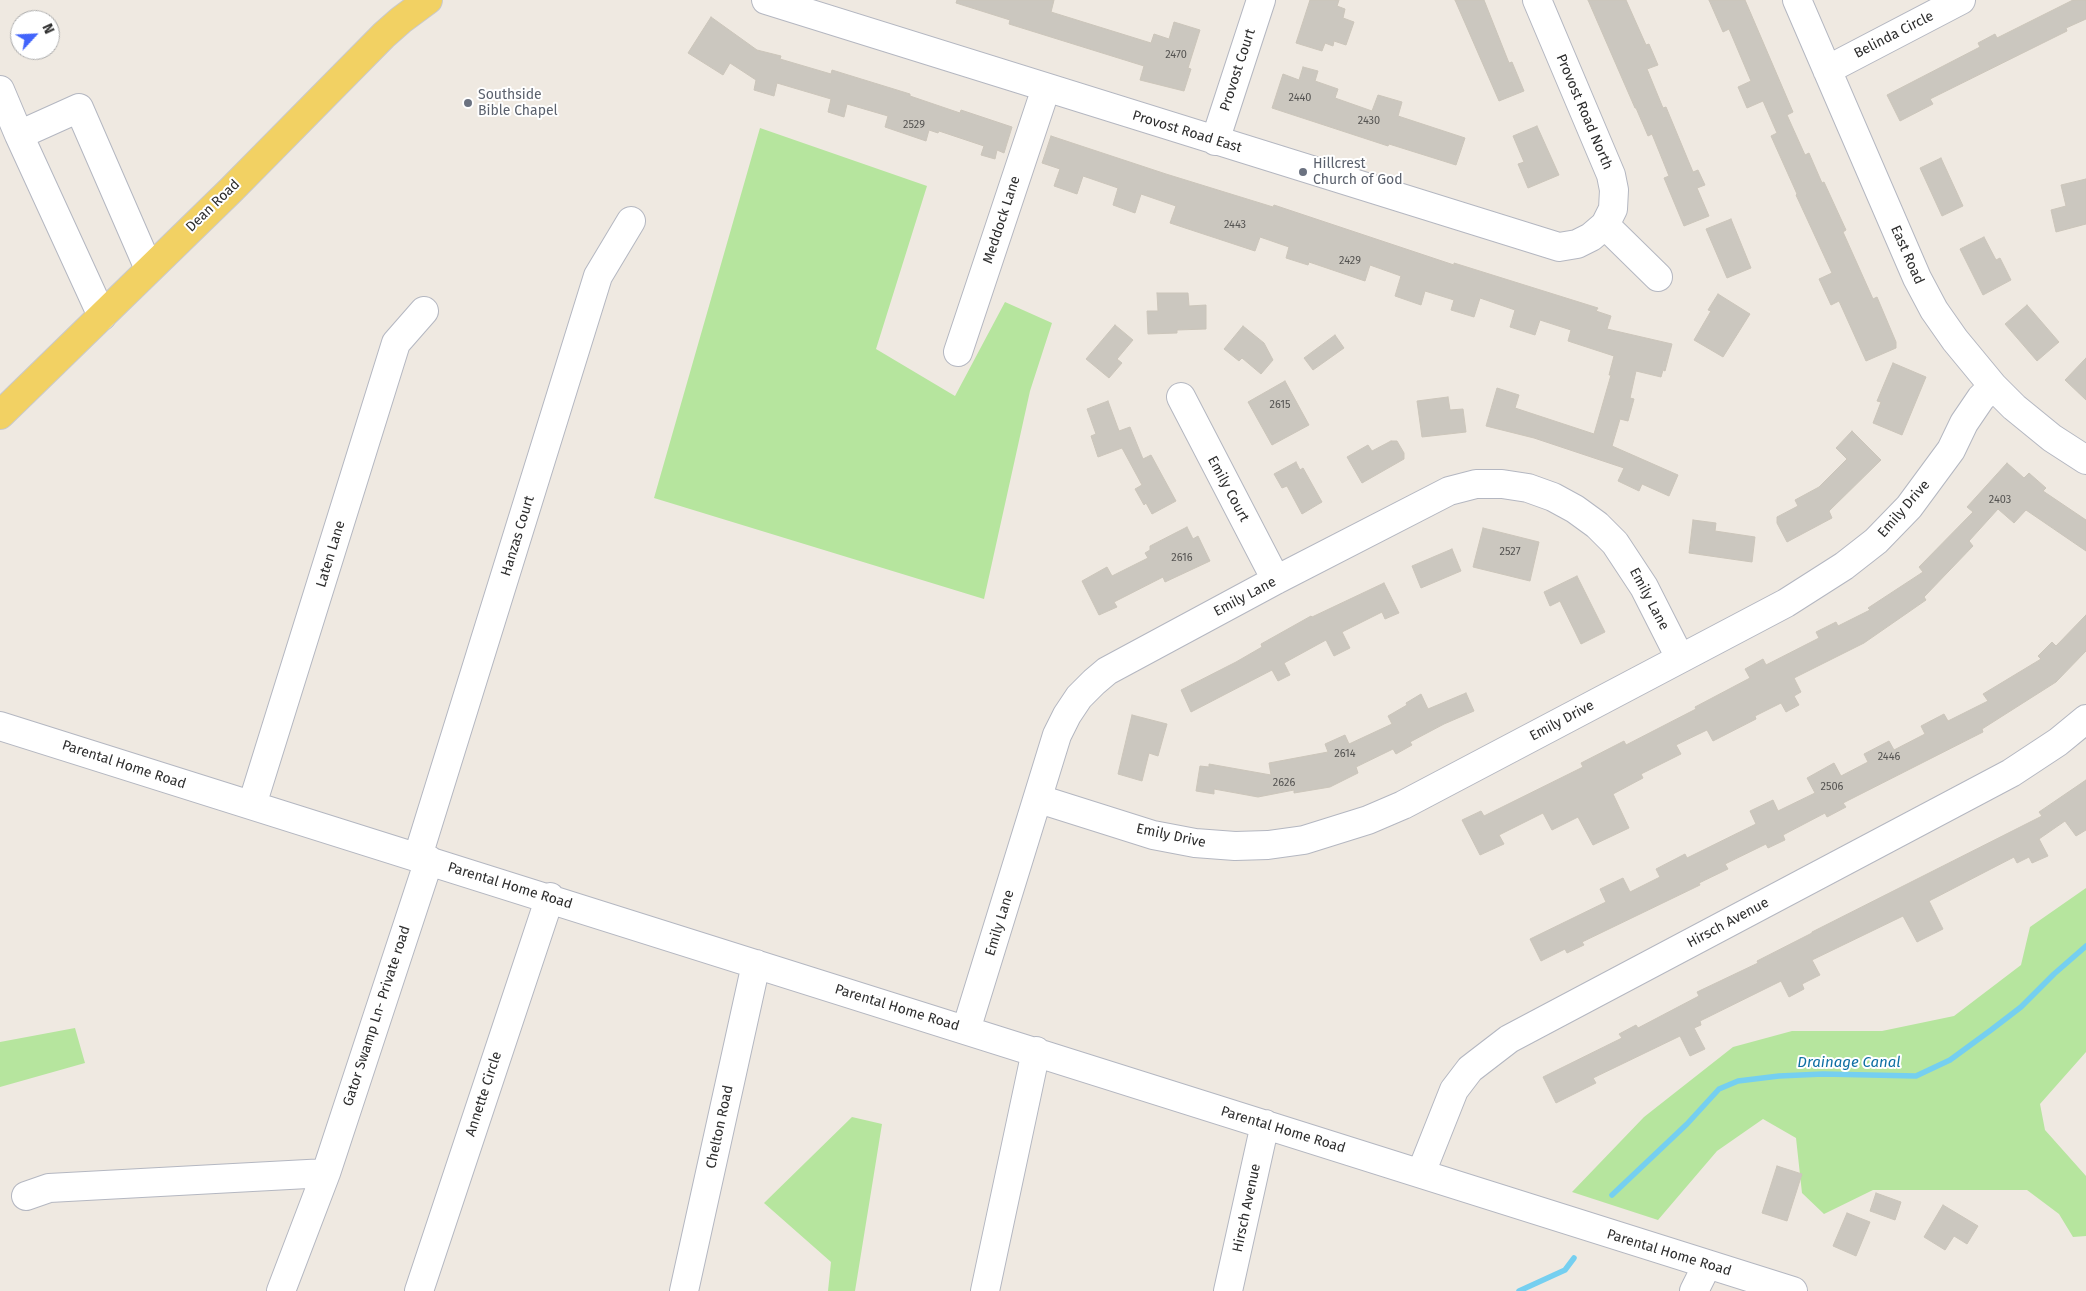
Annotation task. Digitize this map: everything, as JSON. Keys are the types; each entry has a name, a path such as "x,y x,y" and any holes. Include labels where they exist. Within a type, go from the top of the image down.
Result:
{"main road":[{"name":"Dean Road","path":"0,415 231,190 384,35 428,0"}],"street":[{"name":"Provost Road East","path":"766,0 1545,244 1559,247 1577,244 1591,237 1605,225"},
{"name":"Provost Court","path":"1215,141 1261,0"},
{"name":"Provost Road North","path":"1537,0 1611,175 1614,190 1613,209 1605,225"},
{"name":"East Road","path":"1797,0 1917,278 1934,310 1955,340 1993,386 2014,407 2052,438 2086,460"},
{"name":"Belinda Circle","path":"1827,70 1961,0"},
{"name":"Meddock Lane","path":"958,352 1046,88"},
{"path":"0,90 102,316"},
{"path":"19,134 79,108 149,269"},
{"name":"Hanzas Court","path":"424,858 598,276 631,221"},
{"path":"1605,225 1658,277"},
{"name":"Laten Lane","path":"252,805 396,343 424,311"},
{"name":"Emily Drive","path":"1038,798 1152,834 1195,843 1235,846 1268,845 1304,840 1345,828 1403,805 1813,588 1876,541 1909,507 1931,479 1981,398 1993,386"},
{"name":"Emily Court","path":"1181,397 1276,580"},
{"name":"Emily Lane","path":"966,1030 1057,735 1067,715 1094,682 1123,661 1276,580 1449,491 1476,484 1502,484 1528,488 1553,497 1574,509 1597,525 1615,543 1644,587 1680,658"},
{"name":"Hirsch Avenue","path":"1421,1173 1454,1090 1470,1069 1509,1039 2011,773 2058,742 2086,719"},
{"name":"Parental Home Road","path":"0,726 424,858 1793,1291"},
{"name":"Gator Swamp Ln- Private road","path":"281,1291 326,1173 424,858"},
{"name":"Annette Circle","path":"419,1291 550,898"},
{"name":"Chelton Road","path":"684,1291 756,964"},
{"path":"985,1291 1036,1051"},
{"name":"Hirsch Avenue","path":"1228,1291 1265,1124"},
{"path":"26,1196 49,1188 326,1173"},
{"path":"1694,1291 1707,1264"}],"green space":[{"path":"760,128 927,186 876,349 955,396 1005,302 1052,323 1030,391 984,599 654,498"},
{"path":"2086,888 2086,1052 2040,1104 2045,1130 2086,1176 2086,1236 2073,1237 2059,1214 2027,1190 1873,1190 1824,1214 1802,1193 1796,1138 1763,1119 1717,1151 1658,1220 1572,1192 1644,1117 1733,1047 1792,1031 1882,1031 1954,1016 2021,965 2030,927"},
{"path":"75,1028 85,1063 0,1087 0,1042"},
{"path":"852,1117 882,1124 855,1291 828,1291 831,1262 764,1203"}],"building":[{"path":"957,0 1054,0 1051,12 1151,43 1154,34 1169,39 1174,22 1200,30 1188,68 1191,69 1184,91 1140,80 1144,66 1009,24 1010,20 956,3"},
{"path":"1310,0 1339,0 1337,6 1345,9 1343,18 1354,22 1346,45 1334,41 1333,46 1325,43 1322,51 1296,43"},
{"path":"1455,0 1484,0 1509,63 1512,62 1524,91 1499,101"},
{"path":"1588,0 1626,0 1646,45 1649,44 1658,65 1647,69 1663,108 1666,107 1693,172 1698,170 1705,185 1697,188 1709,216 1684,226 1664,178 1669,176 1652,134 1648,136"},
{"path":"1709,0 1745,0 1793,112 1787,115 1805,155 1809,153 1822,183 1824,182 1846,230 1843,232 1873,299 1877,297 1896,342 1896,348 1866,361 1839,301 1831,305 1819,279 1832,273 1771,136 1777,133 1763,101 1747,108 1738,87 1751,81 1729,29 1723,32"},
{"path":"2073,0 2086,0 2086,19 2066,28 2067,31 1930,99 1933,104 1900,121 1887,95 1980,47 1978,43 1995,34 1997,38"},
{"path":"711,17 757,50 781,56 780,59 831,74 832,70 910,94 910,96 960,113 961,110 1012,127 1004,153 997,150 995,159 981,155 984,146 939,131 938,133 929,130 926,141 885,127 888,116 847,104 844,117 828,112 831,99 777,83 774,96 754,90 756,80 730,63 723,75 688,53"},
{"path":"1303,67 1318,71 1315,81 1338,89 1335,98 1372,111 1378,95 1402,102 1398,116 1465,138 1456,165 1389,144 1388,146 1272,108 1283,74 1299,80"},
{"path":"1537,126 1559,175 1528,188 1518,164 1524,162 1513,136"},
{"path":"1051,136 1166,174 1273,207 1274,205 1454,265 1454,263 1598,308 1596,311 1611,316 1607,329 1672,344 1665,371 1663,370 1661,377 1636,371 1630,398 1634,399 1628,421 1620,419 1612,446 1678,475 1669,496 1642,484 1639,491 1618,481 1624,468 1534,438 1486,426 1497,388 1519,395 1515,408 1594,434 1611,375 1609,375 1614,356 1568,341 1571,330 1540,320 1535,335 1510,327 1515,310 1480,298 1474,317 1451,310 1454,300 1425,291 1421,305 1395,296 1401,276 1370,265 1365,281 1309,262 1308,265 1286,258 1289,247 1260,237 1255,251 1170,223 1176,206 1141,194 1135,213 1113,205 1118,188 1083,176 1077,194 1054,186 1060,169 1042,163"},
{"path":"1941,158 1963,206 1942,216 1920,168"},
{"path":"2086,179 2086,224 2056,232 2051,210 2066,206 2061,185"},
{"path":"1731,219 1751,268 1727,278 1706,229"},
{"path":"1984,237 1996,260 2000,258 2011,280 1983,295 1960,249"},
{"path":"1157,293 1188,293 1189,306 1206,305 1206,329 1148,334 1147,311 1158,311"},
{"path":"1718,294 1750,314 1723,357 1694,340 1711,311 1708,310"},
{"path":"2027,305 2059,342 2037,361 2005,324"},
{"path":"1115,325 1133,340 1117,359 1122,363 1109,378 1086,359"},
{"path":"1243,326 1264,343 1273,360 1261,374 1242,358 1239,361 1224,349"},
{"path":"1335,335 1344,348 1313,370 1304,358"},
{"path":"2086,358 2086,400 2065,380"},
{"path":"1893,363 1926,377 1902,435 1873,423 1881,402 1877,401"},
{"path":"1285,381 1309,425 1272,445 1248,402"},
{"path":"1448,397 1450,410 1463,409 1466,432 1422,437 1417,401"},
{"path":"1108,401 1119,431 1130,427 1143,459 1151,455 1176,501 1152,514 1146,503 1144,505 1135,489 1142,485 1122,448 1098,457 1091,436 1096,434 1087,409"},
{"path":"1852,431 1881,460 1829,511 1832,518 1787,542 1777,523 1777,517 1798,506 1795,500 1819,487 1847,459 1836,448"},
{"path":"1391,441 1397,441 1404,453 1404,459 1362,483 1347,457 1368,445 1372,451"},
{"path":"1296,462 1300,470 1303,468 1322,502 1302,514 1287,486 1282,488 1274,474"},
{"path":"2007,463 2024,478 2029,473 2046,488 2043,491 2086,520 2086,551 2026,510 2014,523 1998,509 1969,541 1973,546 1924,597 1926,600 1864,643 1794,678 1801,692 1794,696 1799,705 1786,712 1781,703 1755,716 1756,719 1713,741 1707,730 1676,745 1681,754 1641,774 1643,778 1613,794 1629,828 1593,845 1578,817 1552,830 1543,813 1499,835 1504,844 1480,855 1462,820 1481,811 1484,816 1583,767 1581,763 1624,741 1626,745 1696,709 1695,707 1750,678 1745,669 1763,659 1766,665 1819,638 1816,632 1836,622 1838,626 1870,610 1868,608 1923,572 1919,567 1973,512 1967,507"},
{"path":"1693,520 1716,523 1715,531 1755,537 1752,562 1689,553"},
{"path":"1187,527 1193,539 1198,536 1210,561 1165,582 1163,577 1114,602 1117,607 1099,615 1082,581 1107,567 1112,576 1148,558 1145,553 1150,550 1150,546"},
{"path":"1483,528 1539,542 1530,581 1473,567"},
{"path":"1452,549 1461,571 1421,588 1412,566"},
{"path":"1577,576 1605,632 1581,644 1560,601 1550,606 1544,592"},
{"path":"1384,583 1399,613 1385,619 1382,612 1342,632 1350,648 1334,656 1326,640 1284,663 1290,675 1278,681 1272,670 1191,712 1181,690 1236,662 1262,647 1261,644 1311,616"},
{"path":"2086,615 2086,651 2056,682 1982,729 1983,732 1843,803 1846,807 1827,817 1825,813 1783,835 1785,840 1768,848 1766,844 1725,864 1728,869 1699,883 1700,885 1582,942 1584,945 1567,953 1565,949 1541,961 1530,939 1606,902 1600,889 1623,878 1630,892 1660,877 1656,869 1685,854 1687,858 1756,824 1750,811 1773,800 1778,811 1815,793 1807,778 1834,763 1841,776 1868,762 1864,754 1889,741 1894,750 1925,734 1921,726 1944,714 1948,721 1988,701 1983,694 2041,659 2038,656 2052,642 2056,646"},
{"path":"1466,693 1474,711 1410,742 1412,745 1396,754 1393,749 1356,767 1358,773 1330,787 1294,793 1294,790 1258,797 1214,789 1214,794 1196,791 1200,766 1209,767 1209,764 1271,775 1269,763 1328,752 1325,744 1345,735 1349,744 1392,724 1388,716 1421,694 1428,709"},
{"path":"1132,715 1167,724 1158,756 1149,753 1142,781 1118,774"},
{"path":"2086,780 2086,830 2076,836 2065,821 2039,839 2048,856 2032,863 2029,857 2017,863 2014,857 1929,901 1943,929 1917,942 1903,916 1812,960 1820,975 1802,984 1804,989 1789,997 1781,981 1700,1021 1701,1025 1694,1028 1705,1049 1690,1056 1680,1036 1593,1078 1596,1083 1556,1103 1543,1077 1622,1038 1619,1034 1636,1025 1638,1028 1699,996 1697,992 1758,963 1757,961 1812,932 2042,816 2039,812"},
{"path":"1777,1166 1802,1174 1787,1221 1762,1213"},
{"path":"1876,1193 1901,1202 1895,1220 1870,1211"},
{"path":"1943,1205 1978,1226 1967,1244 1954,1236 1945,1250 1924,1237"},
{"path":"1847,1213 1870,1222 1856,1256 1833,1246"}],"waterway":[{"name":"Drainage Canal","path":"1612,1195 1687,1124 1719,1089 1738,1081 1779,1076 1823,1074 1916,1076 1950,1060 1991,1030 2021,1007 2086,946"},
{"name":"Drainage Canal","path":"1519,1291 1565,1270 1574,1258"}],"place":[{"name":"Southside Bible Chapel","path":"468,103"},
{"name":"Hillcrest Church of God","path":"1303,172"}]}
